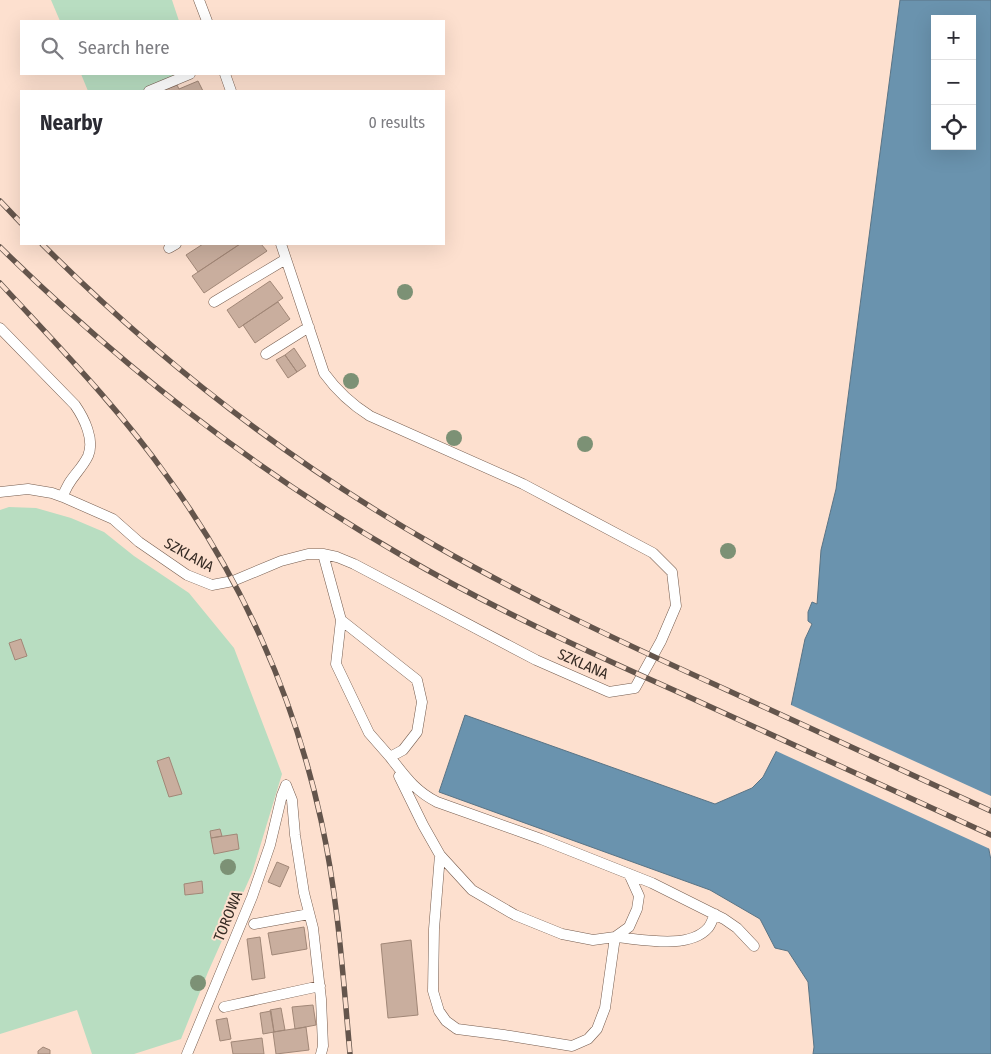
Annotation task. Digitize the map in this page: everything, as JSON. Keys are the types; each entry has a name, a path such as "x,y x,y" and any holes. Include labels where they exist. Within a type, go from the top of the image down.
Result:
{"lane":[{"path":"199,0 207,20"},
{"path":"151,90 188,75"},
{"path":"225,75 230,90"},
{"name":"SZKLANA","path":"0,492 28,489 52,492 113,519 138,542 188,575 212,585 233,581 281,561 308,554 323,554 337,557 354,564 536,660 609,692 635,688 661,641 676,606 672,572 653,553 523,484 370,416 353,405 337,391 324,372 281,245"},
{"path":"214,302 286,259"},
{"path":"266,354 309,327"},
{"path":"0,328 74,404 85,418 90,442 88,456 65,487 63,497"},
{"path":"323,554 341,620 336,664 369,734 412,785 424,795 438,802 542,839 652,883 715,914 737,928 754,946"},
{"path":"341,620 417,680 422,702 417,732 403,750 390,757"},
{"path":"390,757 423,825 440,855 472,890 514,915 562,934 593,940 616,937 668,942 693,938 708,928 715,914"},
{"name":"TOROWA","path":"187,1054 252,897 270,845 286,785 292,800 295,835 309,914"},
{"path":"440,855 434,929 433,991 439,1011 446,1022 457,1029 572,1046 588,1039 596,1029 606,1008 616,937 629,927 637,909 639,896 629,874"},
{"path":"254,924 309,914 313,928 320,986 323,1046 321,1054"},
{"path":"224,1007 320,986"}],"green space":[{"path":"51,0 172,0 179,20 60,20"},
{"path":"81,75 175,75 151,90 88,90"},
{"path":"9,507 36,508 71,518 104,532 134,556 189,593 234,648 282,774 252,873 208,972 181,1039 134,1054 92,1054 77,1010 0,1034 0,510"}],"water":[{"path":"900,0 991,0 991,793 988,845 991,860 991,1054 813,1054 808,982 788,951 775,948 760,919 710,890 439,792 465,715 715,804 752,788 763,777 779,746 790,711 805,639 812,624 808,621 808,612 812,602 817,604 821,550 836,489"}],"pier":[{"path":"789,704 991,796 990,849 774,750"}],"building":[{"path":"198,81 202,90 164,90 177,85 179,89"},
{"path":"201,245 238,245 198,272 186,255"},
{"path":"238,245 262,245 267,251 204,293 192,276"},
{"path":"270,281 283,298 239,328 227,310"},
{"path":"278,302 290,319 255,343 243,325"},
{"path":"294,348 306,366 297,372 285,355"},
{"path":"285,355 297,372 288,378 276,360"},
{"path":"21,639 27,656 15,660 9,643"},
{"path":"169,757 182,794 169,797 157,761"},
{"path":"220,829 222,836 211,838 210,831"},
{"path":"237,834 239,849 214,854 211,838"},
{"path":"277,862 289,867 280,887 268,882"},
{"path":"202,881 203,893 185,895 184,884"},
{"path":"304,927 307,949 272,955 268,933"},
{"path":"260,937 265,978 252,980 247,939"},
{"path":"411,940 418,1015 388,1018 381,944"},
{"path":"313,1005 316,1025 295,1029 292,1007"},
{"path":"281,1008 285,1030 274,1032 270,1010"},
{"path":"271,1011 274,1032 263,1034 260,1013"},
{"path":"227,1018 231,1039 220,1041 216,1020"},
{"path":"306,1027 309,1050 276,1054 273,1032"},
{"path":"262,1038 264,1054 233,1054 231,1042"},
{"path":"43,1047 50,1050 50,1054 38,1054 38,1051"}],"railway":[{"path":"0,201 20,222"},
{"path":"43,245 133,329 229,408 330,481 436,546 574,619 991,811"},
{"path":"0,247 93,333 191,414 293,488 401,555 503,610 573,644 991,835"},
{"path":"0,283 107,400 147,449 193,514 218,554 262,639 296,728 321,820 336,907 350,1054"}]}
